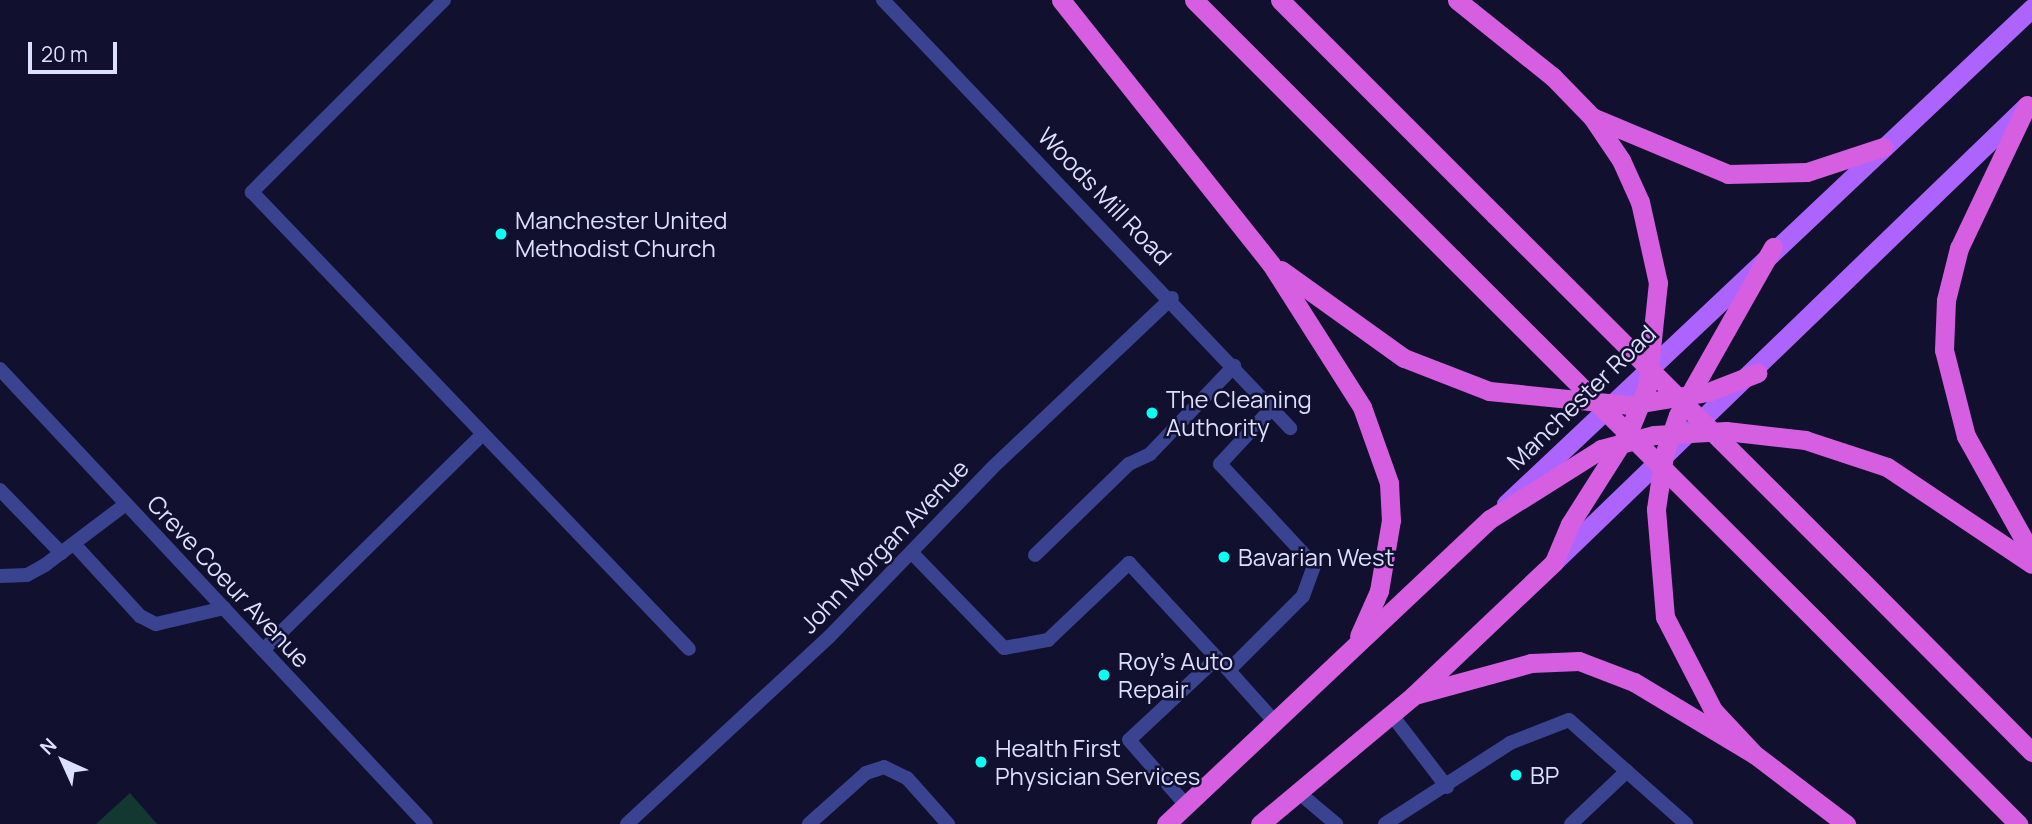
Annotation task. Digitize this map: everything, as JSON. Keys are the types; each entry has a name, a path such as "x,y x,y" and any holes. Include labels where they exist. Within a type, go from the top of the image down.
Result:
{"highway":[{"path":"1060,0 1271,264 1362,407 1389,483 1387,555 1356,643"},
{"path":"1194,0 2018,824"},
{"path":"1280,0 2032,752"},
{"path":"1260,824 1391,715 1554,562 1570,524 1621,443 1640,403 1650,365 1658,284 1651,245 1621,160 1592,117 1457,0"},
{"path":"2030,105 1959,248 1946,300 1944,351 1966,436 2032,554"},
{"path":"1592,117 1728,174 1807,172 1883,146"},
{"path":"1754,754 1713,710 1665,617 1657,559 1663,463 1671,434 1773,247"},
{"path":"1271,264 1437,375 1544,401 1640,403 1690,395 1757,373"},
{"path":"1490,519 1550,477 1621,443 1671,434 1773,434 1887,467 2032,564"},
{"name":"Manchester Road","path":"1166,824 1490,519"},
{"path":"1413,695 1531,663 1579,661 1634,682 1754,754 1846,824"}],"main road":[{"name":"Manchester Road","path":"1490,519 1773,247 2032,8"},
{"path":"1554,562 1695,433 2030,105"}],"street":[{"path":"443,0 252,192 689,649"},
{"name":"Woods Mill Road","path":"883,0 1172,298 1290,428"},
{"name":"John Morgan Avenue","path":"627,824 912,553 1172,298"},
{"path":"1035,555 1129,464 1150,454 1234,366"},
{"name":"Creve Coeur Avenue","path":"0,369 426,824"},
{"path":"1229,670 1303,596 1314,565 1220,464 1272,408"},
{"path":"263,650 483,434"},
{"path":"0,490 61,553"},
{"path":"0,576 27,575 74,544 126,504"},
{"path":"74,544 140,616 156,624 224,608"},
{"path":"912,553 1004,648 1048,640 1129,563 1274,721"},
{"path":"1186,805 1129,740 1217,658"},
{"path":"1391,715 1447,787"},
{"path":"1388,823 1447,787 1510,743 1569,720 1686,824"},
{"path":"809,824 866,773 884,767 906,778 948,824"},
{"path":"1571,824 1627,771"},
{"path":"1298,792 1336,824"}],"green space":[{"path":"130,793 157,824 96,824"}],"place":[{"name":"Manchester United Methodist Church","path":"501,234"},
{"name":"The Cleaning Authority","path":"1152,413"},
{"name":"Bavarian West","path":"1224,557"},
{"name":"Roy's Auto Repair","path":"1104,675"},
{"name":"Health First Physician Services","path":"981,762"},
{"name":"BP","path":"1516,775"}]}
